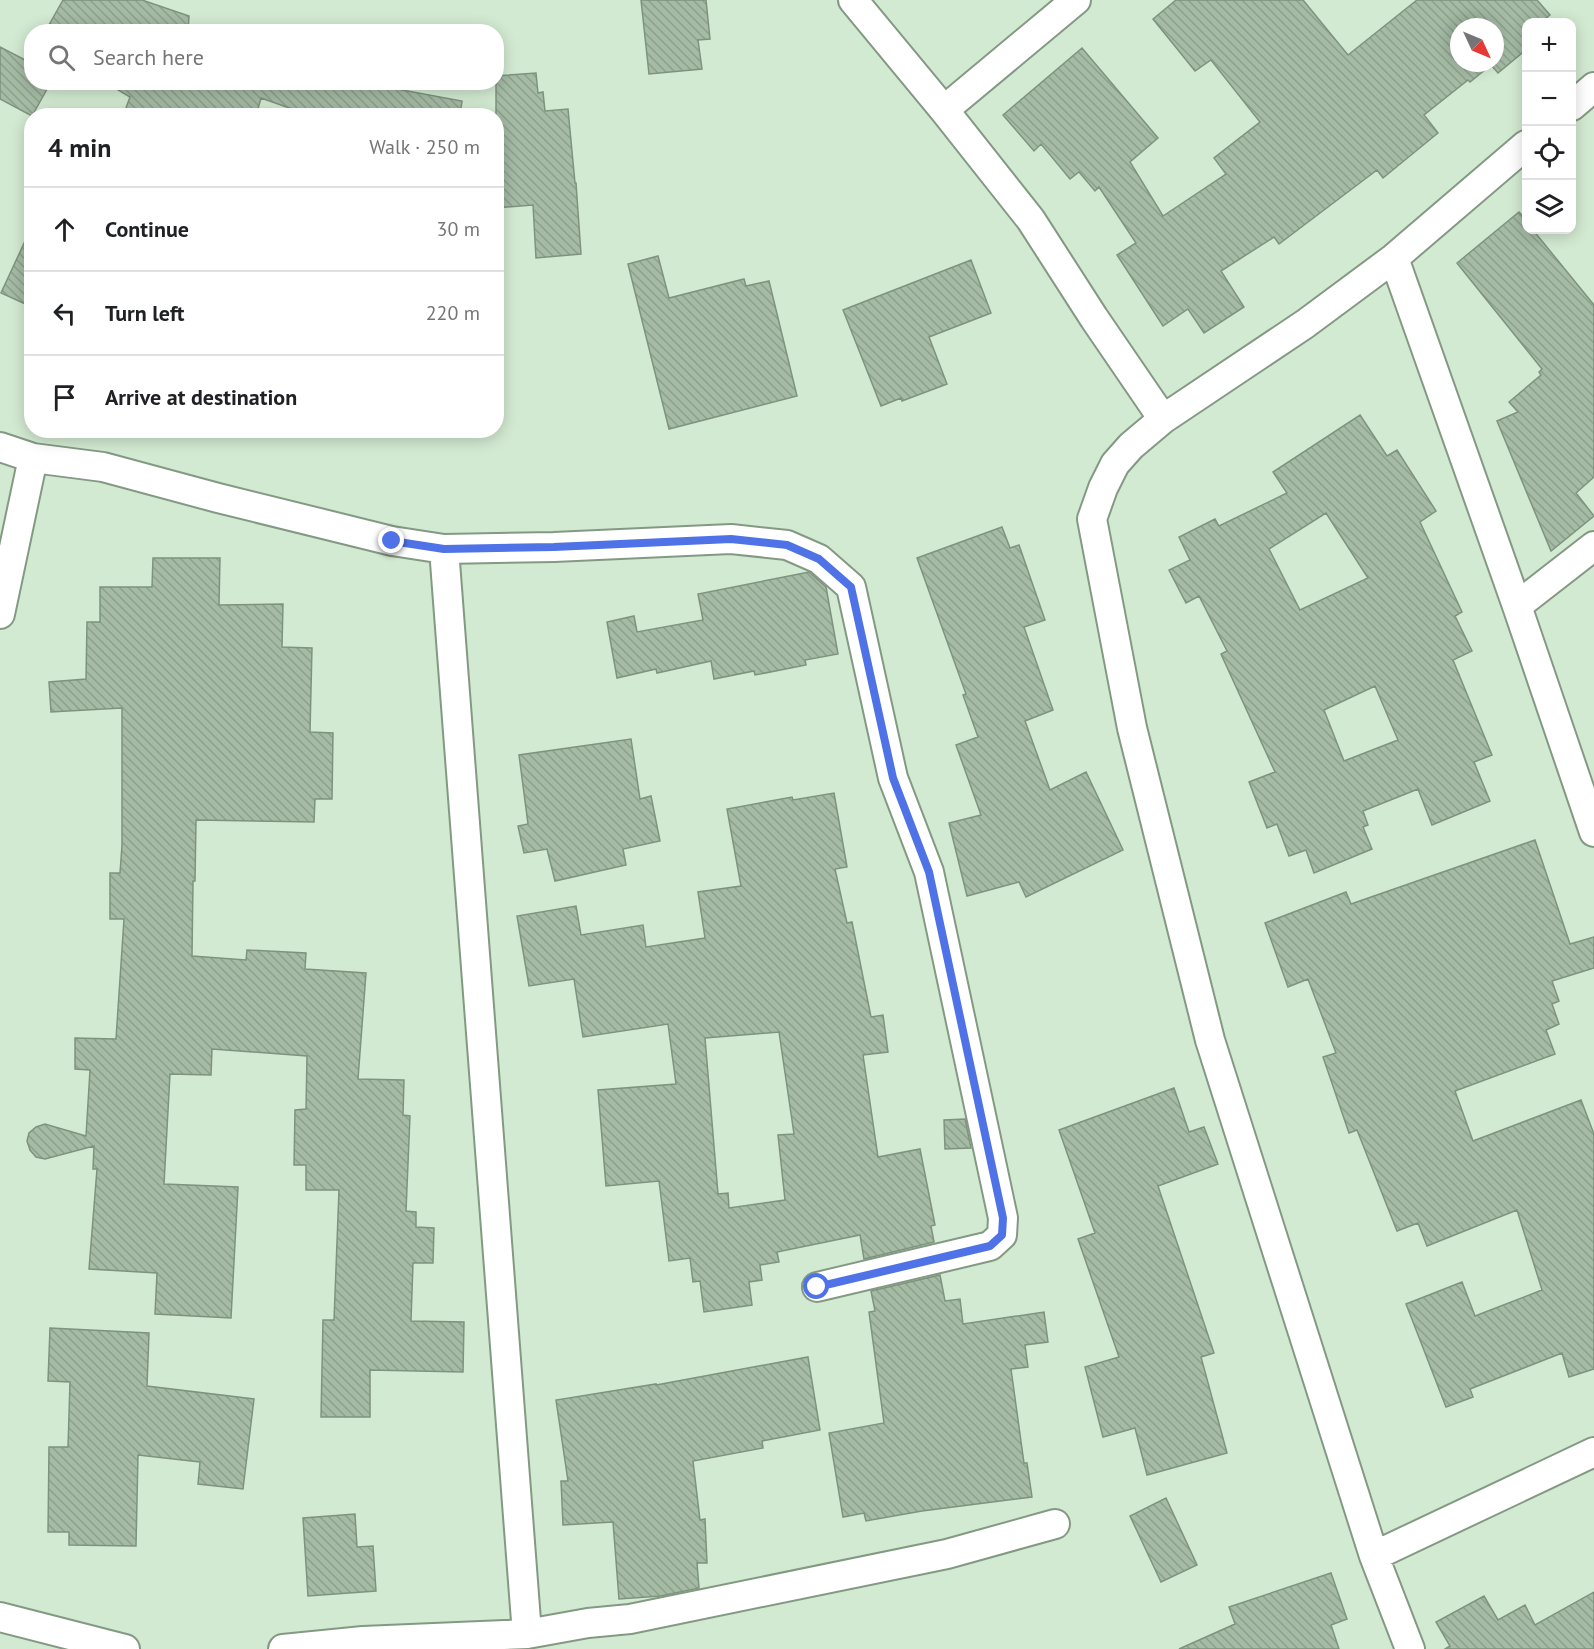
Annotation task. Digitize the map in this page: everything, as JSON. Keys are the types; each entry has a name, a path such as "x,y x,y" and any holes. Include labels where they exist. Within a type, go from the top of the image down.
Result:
{"street":[{"path":"853,0 1031,220 1163,419"},
{"path":"944,110 1076,0"},
{"path":"1576,103 1594,87"},
{"path":"1410,1649 1374,1556 1210,1040 1132,728 1092,519 1103,488 1115,464 1131,446 1163,419 1305,324 1394,258 1522,149"},
{"path":"1394,258 1594,832"},
{"path":"0,447 33,458 103,467 392,541 444,549 554,547 731,539 787,545 819,559 851,587 893,778 929,872 1003,1218 1002,1235 990,1246 817,1287"},
{"path":"0,614 33,458"},
{"path":"1517,606 1594,546"},
{"path":"444,549 527,1634"},
{"path":"1374,1556 1594,1452"},
{"path":"283,1649 363,1641 527,1634 588,1623 630,1619 947,1554 1055,1524"},
{"path":"0,1617 125,1649"}],"building":[{"path":"63,0 142,0 189,16 188,24 50,24"},
{"path":"641,0 706,0 710,39 698,40 702,69 649,74"},
{"path":"1176,0 1303,0 1348,55 1417,0 1537,0 1550,15 1546,18 1522,18 1522,53 1504,68 1504,18 1450,18 1450,72 1482,72 1470,82 1468,80 1424,115 1438,133 1383,178 1377,170 1279,244 1274,237 1221,271 1244,307 1204,333 1188,309 1163,326 1117,255 1136,243 1099,187 1095,191 1079,172 1070,179 1041,144 1034,151 1003,115 1082,48 1158,138 1130,162 1163,216 1226,174 1214,158 1260,122 1211,60 1195,71 1153,19"},
{"path":"0,47 24,59 24,90 47,90 36,108 24,108 24,112 0,99"},
{"path":"536,73 538,93 543,92 545,111 568,109 581,254 536,258 533,205 504,207 504,108 496,108 496,90 504,90 504,75"},
{"path":"118,90 402,90 462,101 461,108 289,108 261,98 258,108 126,108 130,97"},
{"path":"1519,212 1522,215 1522,234 1536,234 1594,305 1594,477 1576,493 1594,516 1551,551 1497,421 1518,412 1509,402 1541,375 1539,372 1542,369 1457,263"},
{"path":"24,243 24,303 1,293"},
{"path":"658,256 669,298 744,279 746,286 769,281 797,396 669,429 628,264"},
{"path":"971,260 991,313 929,337 947,384 902,401 901,398 881,406 843,310"},
{"path":"1360,415 1387,456 1397,450 1436,511 1420,522 1462,612 1455,616 1472,651 1453,660 1492,755 1474,762 1490,801 1432,825 1418,789 1363,811 1368,825 1363,827 1372,849 1314,873 1306,850 1289,856 1277,824 1267,828 1249,782 1275,772 1221,654 1227,651 1199,596 1186,603 1169,570 1190,560 1179,537 1215,519 1219,526 1287,493 1273,472","holes":["1326,513 1368,578 1300,610 1269,549","1375,686 1398,740 1344,761 1324,710"]},
{"path":"1002,527 1010,548 1019,545 1045,620 1024,627 1053,710 1025,721 1050,790 1086,772 1123,850 1026,897 1019,882 967,896 949,823 981,815 956,745 978,737 963,695 966,694 917,558"},
{"path":"153,558 220,558 219,605 283,604 282,647 312,648 310,732 333,733 332,799 315,799 314,822 196,820 192,956 246,960 247,950 306,953 305,969 366,973 358,1079 404,1080 403,1115 410,1116 406,1211 416,1212 416,1227 434,1228 433,1263 413,1263 411,1321 464,1322 463,1372 370,1370 370,1417 321,1417 323,1320 334,1320 339,1190 306,1190 306,1165 294,1165 295,1110 306,1109 307,1056 212,1049 211,1075 170,1074 164,1184 238,1187 231,1318 155,1314 157,1273 89,1269 97,1169 93,1169 94,1146 45,1159 36,1157 27,1141 29,1133 45,1124 86,1136 90,1070 75,1069 75,1038 116,1039 124,919 110,919 110,873 120,873 122,845 122,708 51,712 49,682 86,679 87,622 100,622 100,587 152,587"},
{"path":"809,572 826,587 838,654 805,660 806,665 755,675 754,671 714,679 711,661 657,673 656,669 617,678 607,622 634,616 637,632 703,620 698,594"},
{"path":"631,739 640,799 651,796 660,841 623,849 626,865 555,881 547,849 524,853 518,826 528,824 519,755"},
{"path":"834,793 847,867 835,869 847,923 852,922 871,1017 883,1015 888,1052 863,1055 878,1157 920,1149 935,1225 931,1226 934,1242 864,1259 860,1235 777,1252 779,1262 760,1265 762,1280 749,1282 752,1305 704,1312 700,1281 693,1282 690,1258 669,1261 659,1181 606,1186 598,1090 676,1084 668,1024 583,1037 574,979 529,986 517,916 576,906 581,935 643,925 646,947 705,938 698,892 741,886 727,809 792,797 793,800","holes":["779,1032 794,1134 778,1135 785,1200 729,1208 728,1193 718,1194 705,1038"]},
{"path":"1535,840 1570,944 1594,937 1594,968 1552,981 1559,1001 1552,1004 1559,1024 1546,1030 1555,1054 1455,1091 1473,1141 1581,1100 1594,1134 1594,1369 1569,1377 1562,1353 1470,1389 1473,1397 1446,1407 1406,1304 1462,1282 1475,1316 1542,1290 1517,1210 1427,1246 1418,1223 1397,1231 1357,1130 1349,1133 1323,1057 1336,1053 1308,979 1288,987 1265,923 1346,892 1351,904"},
{"path":"1174,1088 1189,1132 1204,1127 1218,1164 1158,1186 1214,1353 1201,1357 1227,1453 1147,1475 1135,1428 1103,1437 1085,1367 1119,1357 1078,1239 1095,1233 1059,1130"},
{"path":"965,1119 971,1148 945,1149 944,1120"},
{"path":"940,1275 945,1301 960,1299 963,1324 1044,1312 1048,1342 1025,1345 1028,1367 1011,1369 1024,1463 1027,1463 1032,1497 922,1511 866,1521 864,1513 843,1517 829,1433 884,1423 869,1312 875,1311 871,1291"},
{"path":"50,1328 149,1333 147,1386 254,1399 243,1489 198,1484 200,1462 138,1455 136,1546 69,1545 69,1532 48,1532 49,1447 68,1447 70,1382 48,1381"},
{"path":"808,1357 820,1430 762,1441 763,1448 693,1461 700,1520 705,1519 707,1563 697,1563 699,1588 661,1596 619,1599 613,1522 563,1525 561,1481 568,1481 556,1400 656,1385"},
{"path":"1166,1498 1197,1565 1161,1582 1130,1516"},
{"path":"355,1514 357,1547 373,1546 376,1591 308,1596 303,1518"},
{"path":"1331,1573 1347,1619 1331,1625 1339,1649 1179,1649 1235,1624 1229,1607"},
{"path":"1594,1592 1594,1649 1445,1649 1450,1646 1436,1622 1484,1596 1498,1620 1525,1605 1535,1625"}],"route":[{"path":"392,541 444,549 554,547 731,539 787,545 819,559 851,587 893,778 929,872 1003,1218 1002,1235 990,1246 817,1287"}]}
